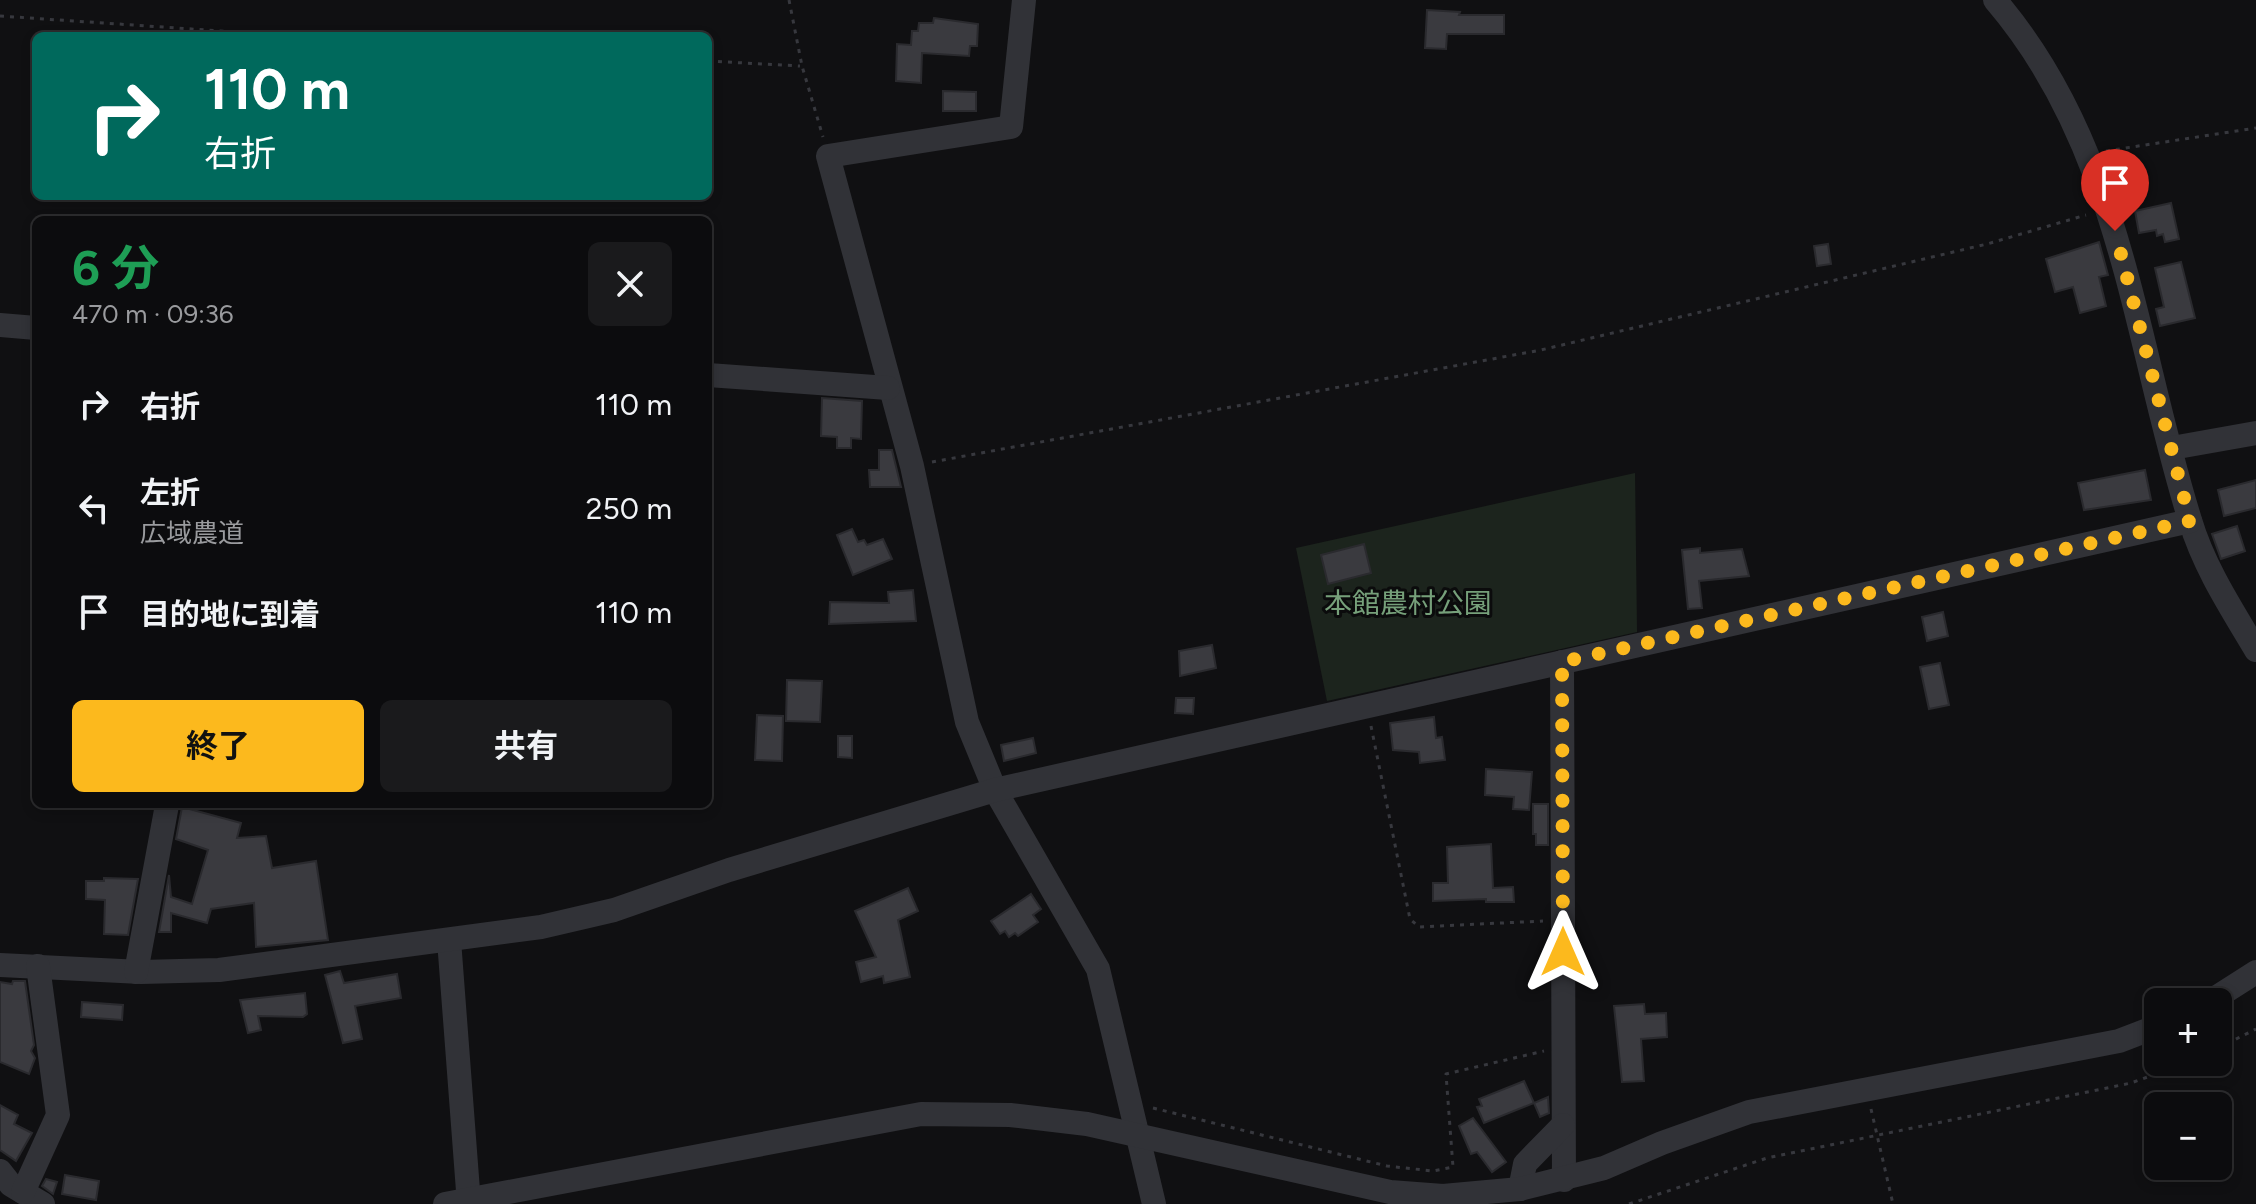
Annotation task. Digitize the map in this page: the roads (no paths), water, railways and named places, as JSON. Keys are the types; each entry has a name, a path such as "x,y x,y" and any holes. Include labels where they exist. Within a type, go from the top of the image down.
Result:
{"street":[{"path":"1024,0 1011,127 828,156 888,388 912,466 967,722 995,790 1098,969 1133,1104 1154,1204"},
{"path":"1995,0 2051,76 2090,156 2108,207 2190,521 2213,577 2256,650"},
{"path":"0,325 32,328"},
{"path":"712,375 888,388"},
{"path":"2172,448 2256,433"},
{"path":"0,965 136,972 219,970 541,927 614,910 729,870 995,790 2190,521"},
{"path":"1562,662 1564,1180"},
{"path":"136,972 166,808"},
{"path":"449,940 461,1203 921,1114 1010,1115 1087,1124 1390,1192 1443,1196 1520,1189 1604,1168 1662,1143 1749,1112 2119,1041 2144,1031"},
{"path":"0,1171 33,1198 58,1115 38,966"},
{"path":"2231,988 2256,972"},
{"path":"1520,1189 1525,1164 1563,1125"}],"park label":[{"name":"本館農村公園","path":"1408,603"}]}
